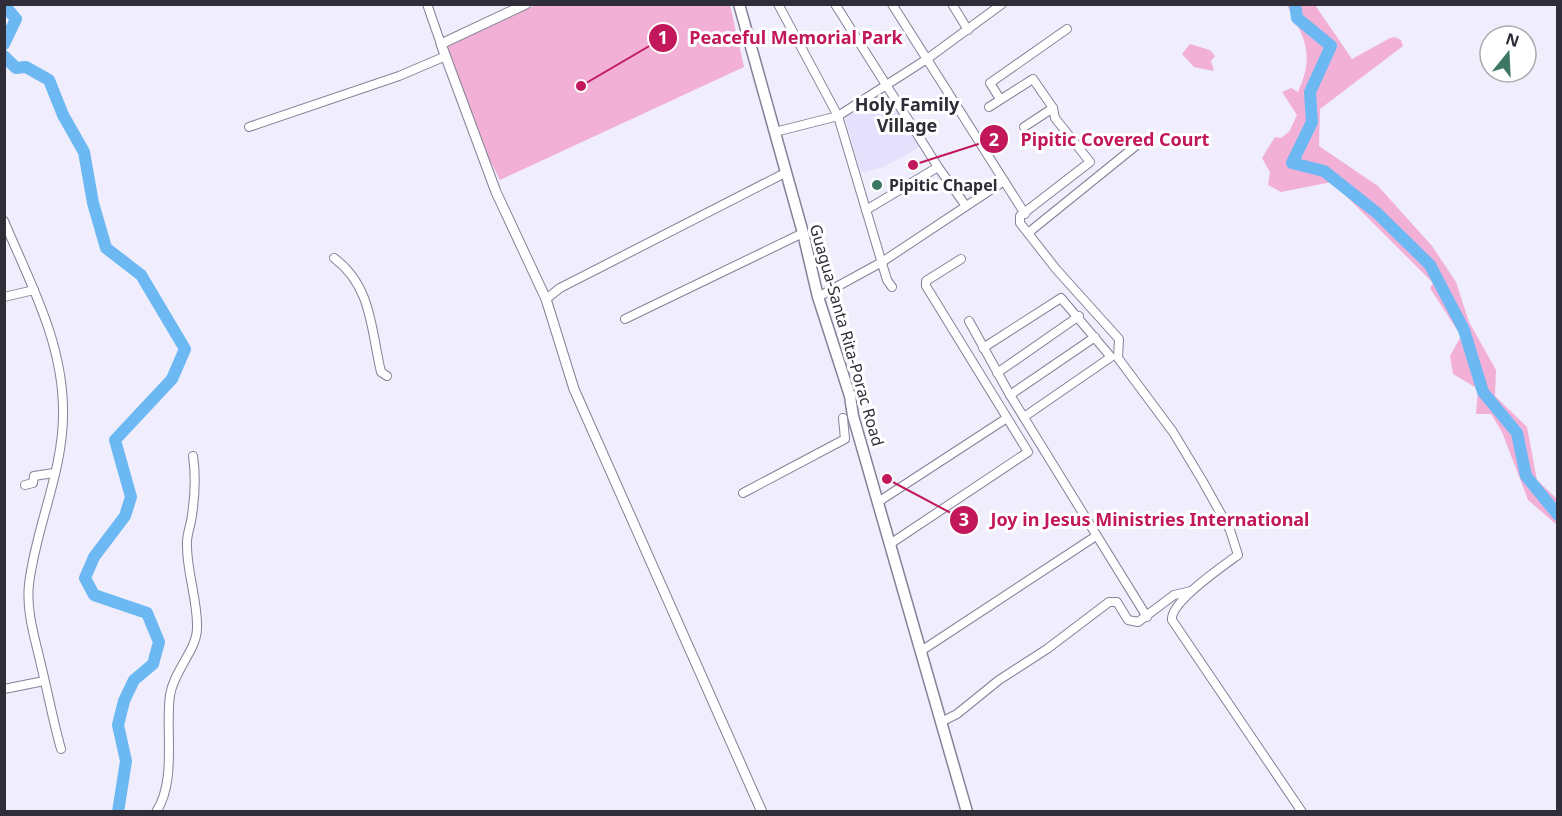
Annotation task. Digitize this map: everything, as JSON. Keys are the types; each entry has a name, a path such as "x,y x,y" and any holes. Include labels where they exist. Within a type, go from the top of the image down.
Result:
{"main road":[{"name":"Guagua-Santa Rita-Porac Road","path":"739,4 803,233 818,297 850,396 964,810"}],"street":[{"path":"427,4 496,192 546,299 574,389 762,812"},
{"path":"441,44 526,4"},
{"path":"778,4 838,116 882,262 892,287"},
{"path":"835,4 938,167 966,206"},
{"path":"892,4 1025,214"},
{"path":"952,4 968,30"},
{"path":"775,132 838,116 927,59 1002,4"},
{"path":"1000,99 990,84 1067,29"},
{"path":"249,127 399,76 446,56"},
{"path":"989,107 1033,79 1053,108 1055,118 1090,162 1019,219 1119,339 1118,358 1173,432 1230,530 1238,555 1191,591 1175,609 1172,620 1302,812"},
{"path":"1024,127 1053,108"},
{"path":"1028,232 1143,140"},
{"path":"866,210 938,167"},
{"path":"546,299 560,288 785,172"},
{"path":"818,297 882,262 1004,181"},
{"path":"4,221 45,312 57,355 61,383 62,432 54,473 39,526 28,598 33,633 62,749"},
{"path":"625,320 803,233"},
{"path":"334,258 348,268 360,288 375,330 381,372 387,376"},
{"path":"890,544 1028,453 925,284 961,259"},
{"path":"4,297 34,290"},
{"path":"983,348 1058,298 1063,299 1079,316 1110,360 1024,417"},
{"path":"997,373 1079,316"},
{"path":"969,321 1010,395 1147,617"},
{"path":"1010,395 1095,337"},
{"path":"743,493 845,439 843,418"},
{"path":"878,502 1007,418"},
{"path":"156,812 163,794 167,770 170,697 174,676 196,638 198,626 186,548 196,478 194,456"},
{"path":"25,485 33,483 34,476 54,473"},
{"path":"921,651 1096,536"},
{"path":"941,722 957,714 999,680 1047,649 1109,602 1117,602 1128,620 1133,622 1147,617 1174,595 1191,591"},
{"path":"1165,602 1175,609"},
{"path":"4,689 44,681"}],"shaded area":[{"path":"536,5 730,5 744,67 500,180 488,157 447,47"},
{"path":"1287,5 1315,5 1352,59 1390,38 1395,37 1401,40 1403,46 1320,109 1319,146 1378,186 1432,246 1456,282 1469,322 1496,370 1495,396 1527,427 1537,480 1557,499 1557,525 1528,500 1502,432 1491,414 1476,414 1478,389 1453,374 1450,356 1461,336 1430,288 1433,283 1332,182 1281,192 1268,185 1270,172 1262,158 1275,137 1281,138 1289,132 1297,115 1282,92 1291,88 1298,92 1306,67 1306,47 1303,37"},
{"path":"1190,44 1210,50 1215,56 1211,61 1214,71 1194,67 1182,54"},
{"path":"885,91 921,146 884,167 861,173 845,117"}],"waterway":[{"path":"1295,4 1297,18 1331,46 1310,92 1312,122 1292,163 1324,171 1377,213 1430,265 1464,330 1483,392 1517,433 1526,476 1558,515"},
{"path":"4,5 16,19 4,44"},
{"path":"4,56 16,68 26,67 49,80 63,115 84,152 93,203 106,248 141,275 185,349 172,379 115,440 131,497 125,516 94,557 85,578 94,595 147,613 159,642 153,664 134,680 124,701 118,725 126,761 118,812"}],"place":[{"name":"Peaceful Memorial Park","path":"581,86"},
{"name":"Pipitic Covered Court","path":"913,165"},
{"name":"Pipitic Chapel","path":"877,185"},
{"name":"Joy in Jesus Ministries International","path":"887,479"}],"district":[{"name":"Holy Family Village","path":"907,115"}]}
